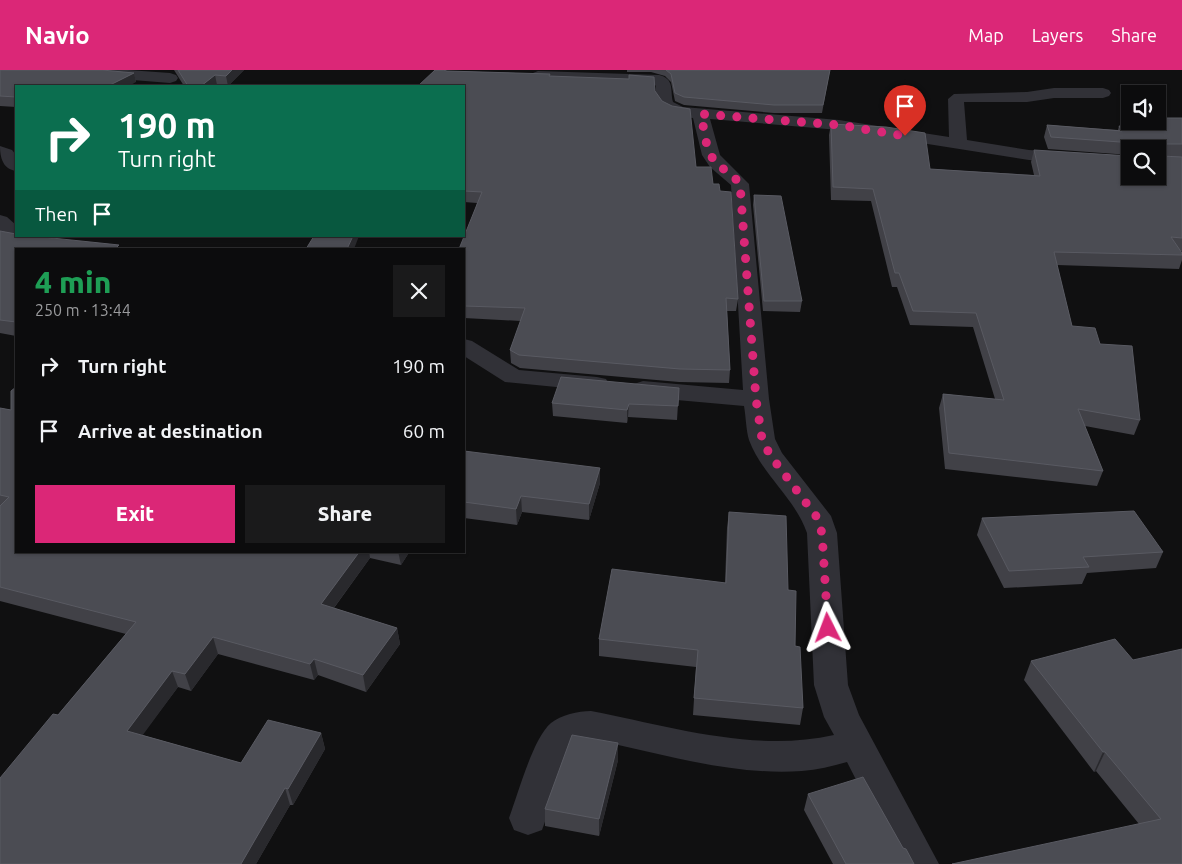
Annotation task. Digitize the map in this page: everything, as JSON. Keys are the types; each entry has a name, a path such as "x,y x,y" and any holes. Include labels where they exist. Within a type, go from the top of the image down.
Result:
{"street":[{"path":"70,70 166,82 184,70"},
{"path":"527,76 577,73 659,80 664,85 663,101 666,106 681,112 839,125 1053,157 1121,161"},
{"path":"958,144 956,102 960,97 1026,97 1054,93 1103,94"},
{"path":"701,114 710,154 740,184 756,399 762,439 770,455 816,516 822,533 831,685 842,717 919,864"},
{"path":"0,151 6,154 15,165"},
{"path":"465,347 514,377 756,399"},
{"path":"528,818 555,743 562,734 579,725 591,724 727,751 764,755 803,756 856,744"}],"building":[{"path":"0,70 102,70 134,73 110,85 15,85 15,97 0,96"},
{"path":"178,70 232,70 226,76 215,75 202,85 187,85"},
{"path":"435,70 629,79 629,75 654,77 655,91 662,101 672,106 690,109 696,167 711,167 713,184 719,184 720,191 731,192 738,299 726,298 730,370 680,369 519,355 510,350 525,308 465,306 465,248 459,248 482,192 465,191 465,85 419,85"},
{"path":"666,70 830,70 823,105 774,105 684,97 675,93 671,74"},
{"path":"1166,118 1182,118 1182,144 1166,144 1166,140 1121,140 1121,142 1051,137 1047,125 1122,131 1166,130"},
{"path":"831,124 886,127 925,133 930,169 1040,176 1034,150 1121,155 1121,185 1166,185 1166,156 1182,157 1182,238 1171,237 1182,255 1054,252 1072,326 1095,328 1100,344 1132,346 1140,420 1078,409 1103,471 949,453 943,394 1004,400 976,313 913,311 899,273 895,273 873,189 833,187"},
{"path":"754,195 781,196 802,301 764,301"},
{"path":"0,231 15,234 15,237 43,237 119,245 116,248 15,248 15,322 0,320"},
{"path":"313,237 353,237 347,248 307,248"},
{"path":"561,377 679,388 678,406 629,404 627,410 552,403"},
{"path":"15,388 15,553 359,553 321,604 397,628 363,675 314,659 310,664 213,637 185,674 172,671 127,731 241,763 268,720 321,733 288,789 285,788 241,864 0,864 0,778 53,714 58,715 136,622 0,587 0,506 9,497 0,495 0,408 11,410 11,391"},
{"path":"465,451 600,468 589,504 521,496 516,509 465,502"},
{"path":"1134,511 1163,552 1083,557 1089,567 1009,571 982,518"},
{"path":"729,512 786,516 788,590 796,591 795,646 800,647 803,708 694,698 698,650 599,639 612,569 726,583"},
{"path":"1115,639 1133,660 1182,649 1182,864 952,864 1161,819 1105,752 1103,752 1031,661"},
{"path":"572,735 618,743 599,819 545,809"},
{"path":"863,777 914,864 846,864 808,794"}],"route":[{"path":"828,628 822,533 816,516 770,455 762,439 756,399 740,184 710,154 701,114 839,125 905,136"}]}
